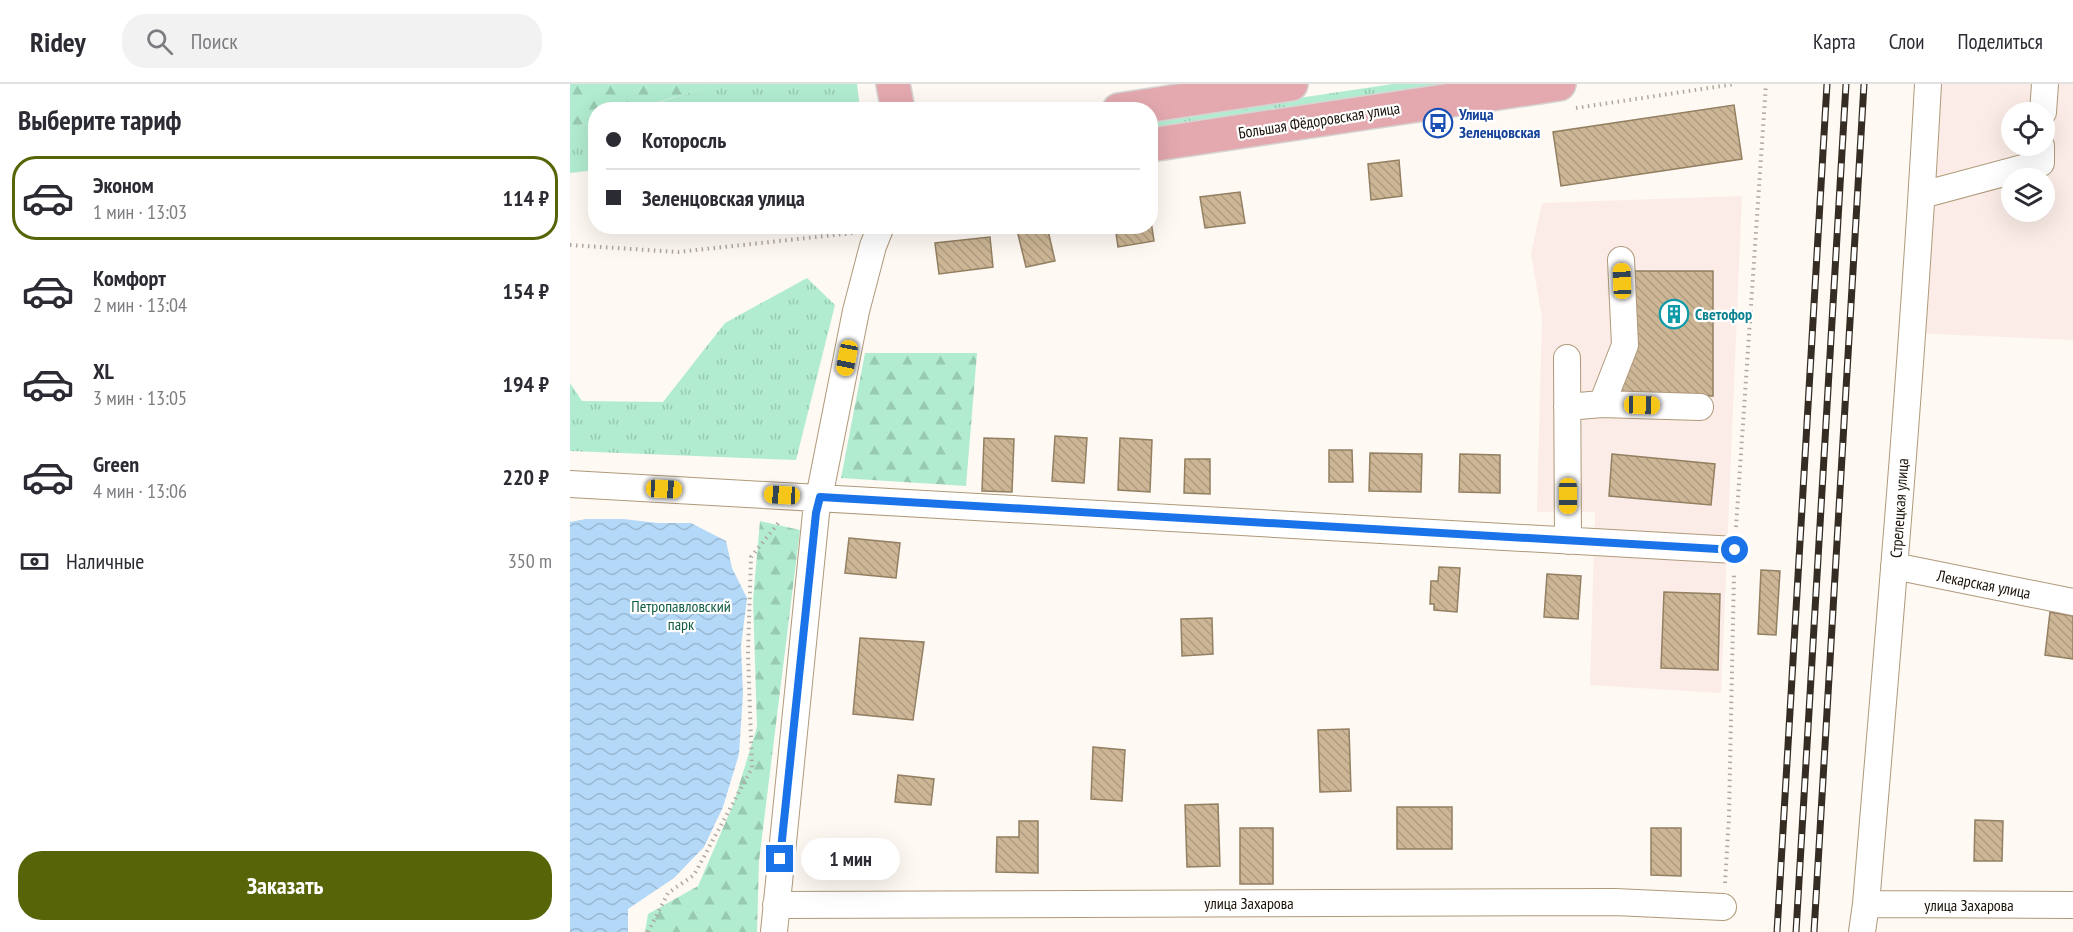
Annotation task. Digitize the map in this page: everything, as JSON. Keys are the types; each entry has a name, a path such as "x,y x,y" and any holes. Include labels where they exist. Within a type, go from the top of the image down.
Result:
{"main road":[{"path":"893,84 896,102"},
{"path":"1158,104 1291,84"},
{"name":"Большая Фёдоровская улица","path":"1158,144 1559,84"}],"street":[{"name":"Стрелецкая улица","path":"1862,932 1894,566 1922,195 1928,84"},
{"path":"2044,102 2045,84"},
{"path":"1922,195 2041,163 2041,156"},
{"path":"774,932 816,513 810,497 856,311 878,234"},
{"path":"1602,404 1624,345 1622,260"},
{"path":"1567,358 1568,541"},
{"path":"1567,407 1602,404 1700,407"},
{"path":"570,484 1735,550"},
{"name":"Лекарская улица","path":"1894,566 2073,602"},
{"name":"улица Захарова","path":"776,905 1615,902 1723,908"},
{"name":"улица Захарова","path":"1866,904 2073,905"}],"path":[{"path":"1760,153 1766,84"},
{"path":"570,245 678,252 836,234"},
{"path":"648,932 668,893 694,875 752,768 747,653 751,557 810,497"}],"shaded area":[{"path":"1928,84 2073,84 2073,340 1912,333"},
{"path":"1742,196 1721,693 1590,685 1595,512 1537,512 1542,318 1531,254 1542,203"}],"green space":[{"path":"570,84 708,84 705,88 658,102 588,102 588,123 570,126"},
{"path":"708,84 857,84 859,102 659,102 704,88"},
{"path":"1393,84 1461,84 1158,129 1158,119"},
{"path":"588,123 588,171 570,173 570,126"},
{"path":"807,278 835,305 796,460 570,451 570,383 582,401 663,402 725,323"},
{"path":"865,353 977,353 966,486 841,478"},
{"path":"760,521 800,530 759,861 757,932 645,932 648,914 698,886 733,805 757,727 753,600"}],"water":[{"name":"Петропавловский парк","path":"586,519 691,523 726,541 732,568 747,598 741,646 743,694 739,754 723,807 704,847 674,878 628,909 628,932 570,932 570,522"}],"building":[{"path":"1734,105 1742,159 1561,186 1553,132"},
{"path":"1399,160 1402,196 1371,200 1368,164"},
{"path":"1240,192 1245,223 1205,228 1200,197"},
{"path":"1018,234 1049,234 1055,261 1026,267"},
{"path":"1116,234 1153,234 1154,241 1118,247"},
{"path":"990,237 993,267 939,274 935,243"},
{"name":"Светофор","path":"1635,271 1713,271 1713,396 1615,394 1633,358"},
{"path":"1055,436 1087,438 1084,483 1052,481"},
{"path":"984,438 1014,439 1012,492 982,491"},
{"path":"1120,438 1152,440 1150,492 1118,490"},
{"path":"1329,450 1352,450 1353,482 1329,482"},
{"path":"1370,453 1422,454 1421,492 1369,491"},
{"path":"1460,454 1500,455 1500,493 1459,492"},
{"path":"1612,454 1715,464 1711,505 1609,496"},
{"path":"1185,459 1210,459 1210,494 1184,493"},
{"path":"849,538 900,543 896,578 845,573"},
{"path":"1439,567 1460,568 1457,612 1434,610 1434,604 1430,604 1431,581 1438,581"},
{"path":"1761,570 1780,571 1776,635 1758,634"},
{"path":"1547,574 1581,576 1578,619 1544,617"},
{"path":"1664,592 1720,594 1718,670 1661,668"},
{"path":"2050,612 2073,616 2073,659 2045,655"},
{"path":"1212,618 1213,654 1182,656 1181,619"},
{"path":"860,638 924,642 913,720 853,714"},
{"path":"1349,729 1351,791 1320,792 1318,730"},
{"path":"1093,747 1125,750 1122,801 1091,799"},
{"path":"898,775 934,779 931,805 895,802"},
{"path":"1218,804 1220,866 1187,867 1185,805"},
{"path":"1397,807 1452,807 1452,849 1397,849"},
{"path":"1975,820 2003,821 2002,861 1974,861"},
{"path":"1019,821 1038,821 1038,873 996,872 997,837 1019,837"},
{"path":"1240,828 1273,828 1273,884 1240,884"},
{"path":"1651,828 1681,828 1681,876 1651,875"}],"railway":[{"path":"1777,932 1827,84"},
{"path":"1796,932 1846,84"},
{"path":"1814,932 1864,84"}],"place":[{"name":"Улица Зеленцовская","path":"1438,123"},
{"name":"Светофор","path":"1674,314"}],"route":[{"path":"780,859 816,513 820,497 1735,550"}]}
